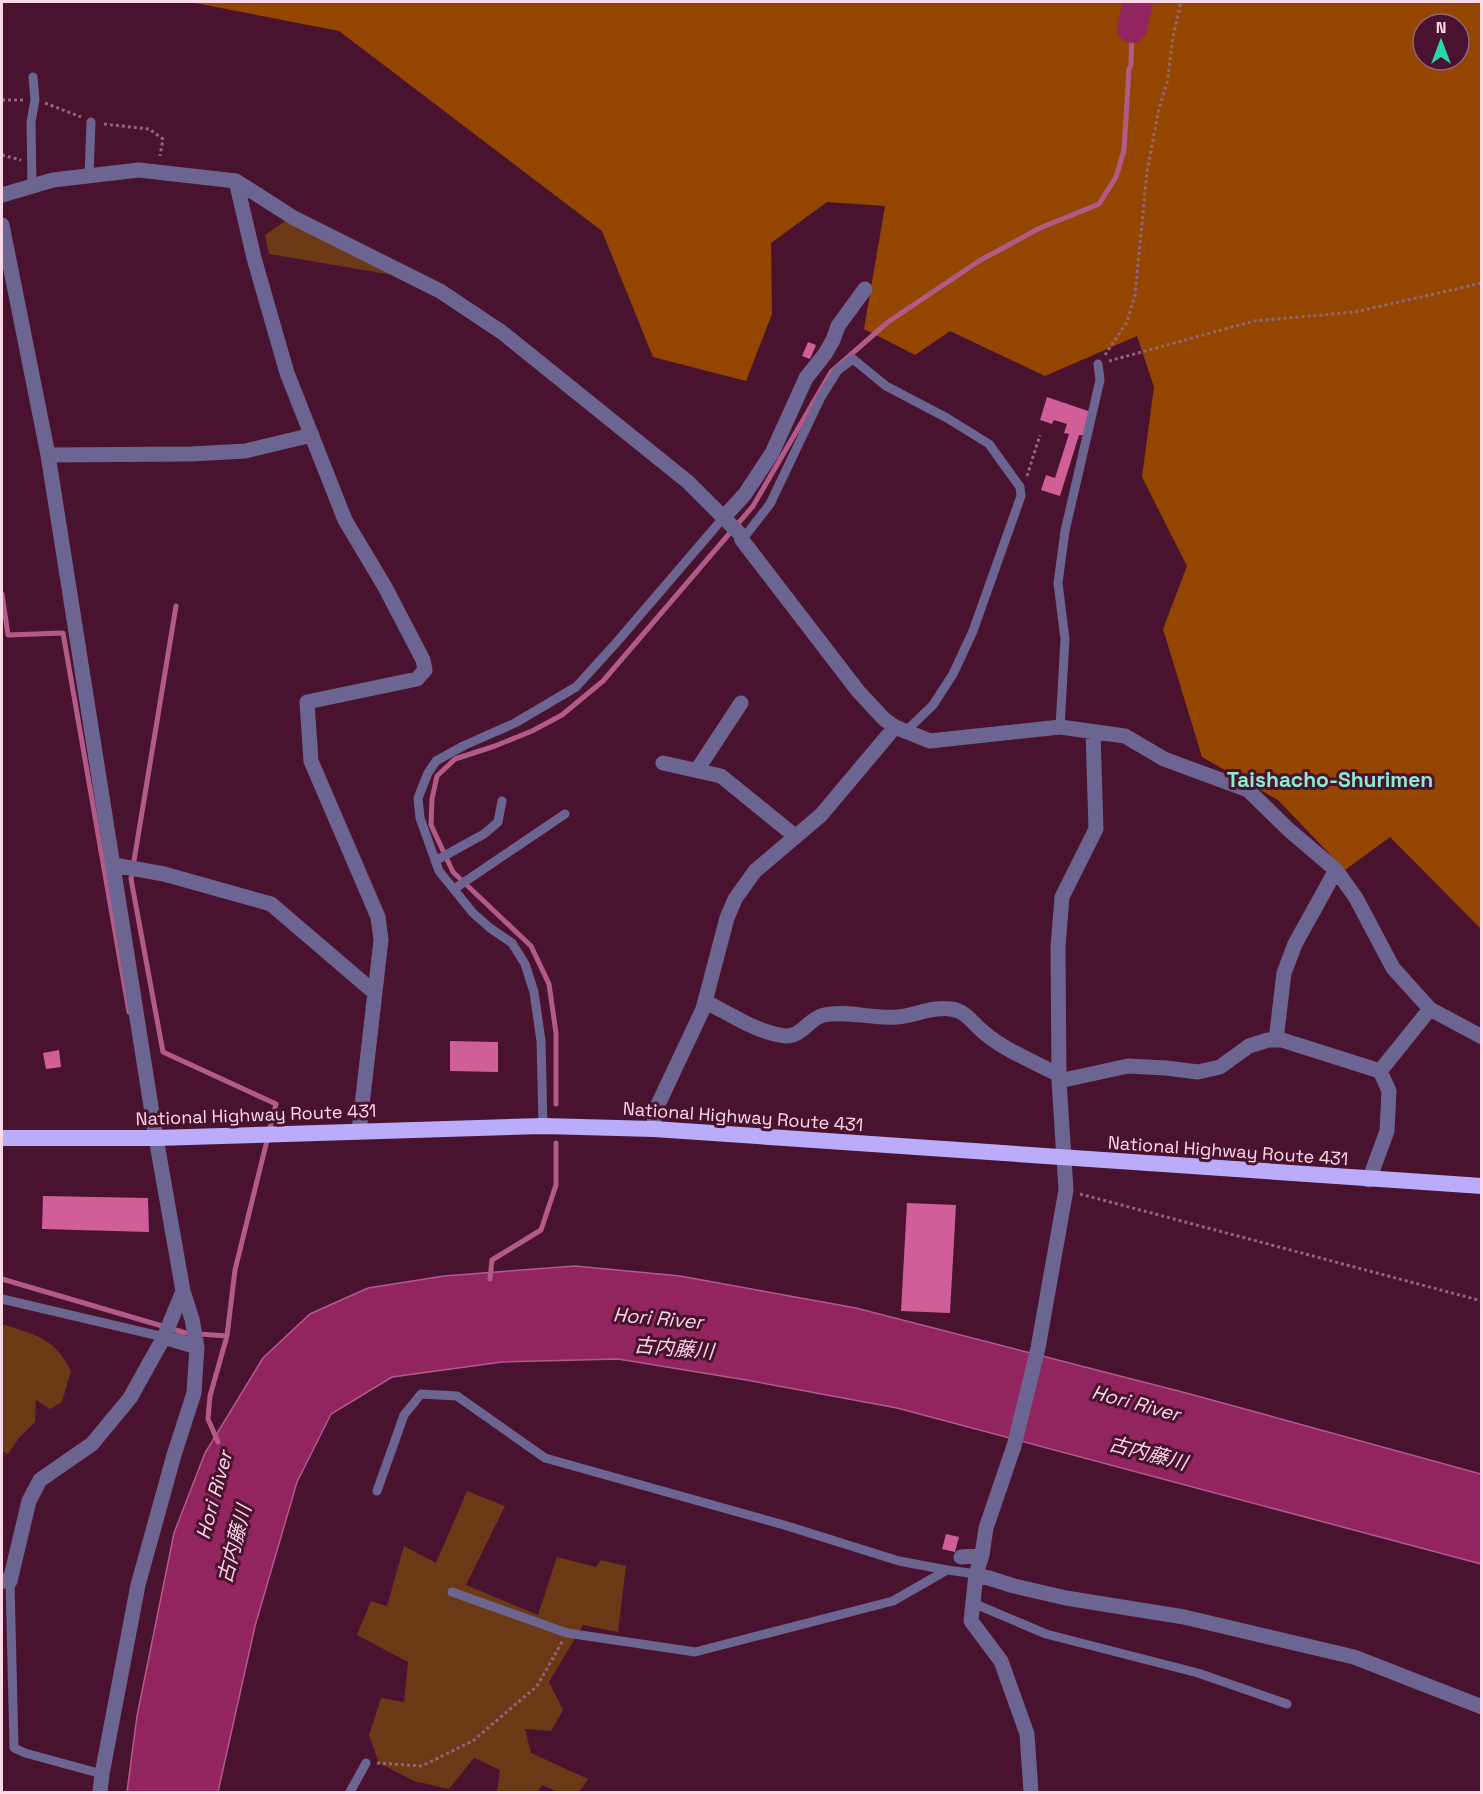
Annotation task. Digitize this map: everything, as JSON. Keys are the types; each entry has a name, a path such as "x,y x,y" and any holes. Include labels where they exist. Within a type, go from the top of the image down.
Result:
{"highway":[{"name":"National Highway Route 431","path":"2,1138 156,1138 543,1126 654,1129 1482,1186"}],"street":[{"path":"2,195 53,180 139,170 236,181 294,218 440,291 503,333 688,482 741,537 858,691 884,719 930,741 1060,727 1125,736 1164,759 1248,790 1289,830 1336,870 1356,898 1394,968 1430,1010 1482,1037"},
{"path":"236,181 254,258 287,373 345,520 396,608 423,660 425,670 417,679 307,702 311,761 378,917 381,940 359,1131"},
{"path":"2,225 48,455 156,1138 183,1291 197,1345 194,1393 174,1455 138,1585 100,1792"},
{"path":"725,519 772,453 806,378 825,354 838,326 865,290"},
{"path":"48,455 191,454 245,451 312,435"},
{"path":"696,770 741,703"},
{"path":"654,1129 655,1111 706,1002 727,918 735,899 755,871 821,815 901,729"},
{"path":"1031,1792 1027,1734 1001,1661 971,1621 976,1574 982,1555 986,1528 1014,1446 1038,1348 1066,1190 1059,1078 1058,947 1062,897 1096,829 1093,732"},
{"path":"663,763 721,776 795,836"},
{"path":"114,865 164,874 271,904 375,993"},
{"path":"1276,1040 1284,973 1294,944 1336,870"},
{"path":"706,1002 767,1032 787,1036 796,1034 820,1016 838,1012 882,1018 950,1009 965,1014 989,1036 1059,1078 1112,1071 1128,1066 1198,1072 1220,1067 1249,1046 1276,1040 1380,1071 1389,1091 1387,1131 1369,1180"},
{"path":"1380,1071 1430,1010"},
{"path":"6,1581 29,1501 40,1480 92,1444 130,1398 168,1327 183,1291"},
{"path":"168,1327 193,1323"},
{"path":"168,1327 197,1345"},
{"path":"962,1557 982,1555"},
{"path":"976,1574 1014,1586 1066,1598 1184,1617 1354,1657 1482,1707"}],"lane":[{"path":"32,186 33,77"},
{"path":"89,176 91,122"},
{"path":"741,537 770,504 821,397 838,370 853,358 886,386 947,418 989,444 1014,477 1020,487 1021,495 974,631 952,674 933,705 901,729"},
{"path":"1060,727 1065,639 1058,583 1065,531 1100,380 1098,364"},
{"path":"543,1126 541,1041 534,992 525,964 512,942 490,928 473,913 439,871 420,818 418,798 428,773 436,761 463,746 515,723 576,687 725,519"},
{"path":"435,861 484,834 498,822 502,801"},
{"path":"454,890 565,814"},
{"path":"2,1299 168,1327"},
{"path":"377,1491 404,1415 421,1394 458,1396 545,1458 784,1525 900,1561 976,1574"},
{"path":"452,1592 567,1633 695,1652 893,1601 946,1570"},
{"path":"6,1581 14,1748 102,1774"},
{"path":"973,1603 1046,1634 1198,1673 1287,1704"},
{"path":"350,1792 366,1763"}],"path":[{"path":"1098,364 1127,322 1135,295 1147,172 1159,108 1167,83 1181,2"},
{"path":"2,155 31,162"},
{"path":"1098,364 1254,321 1355,312 1482,283"},
{"path":"1021,495 1040,435"},
{"path":"1066,1190 1482,1301"},
{"path":"366,1763 422,1766 474,1740 537,1686 567,1633"}],"shaded area":[{"path":"190,2 1481,2 1481,929 1390,837 1345,870 1278,800 1202,757 1163,629 1187,566 1142,477 1154,387 1137,336 1045,376 950,331 915,355 864,329 885,206 827,202 771,243 772,314 746,381 653,357 602,231 339,31"},
{"path":"285,221 399,276 269,254 265,235"},
{"path":"2,1324 34,1335 50,1344 65,1360 71,1371 62,1402 50,1409 36,1400 35,1422 19,1438 8,1454 2,1451"},
{"path":"467,1491 505,1506 466,1585 538,1615 557,1557 596,1567 601,1560 626,1566 618,1632 583,1625 549,1682 563,1710 551,1731 525,1729 531,1753 588,1779 579,1792 558,1792 542,1785 538,1792 497,1792 500,1770 474,1758 449,1789 414,1781 379,1763 369,1735 381,1698 404,1702 408,1662 357,1635 371,1601 387,1606 404,1546 436,1563"}],"water":[{"path":"575,1266 680,1276 856,1308 1190,1394 1481,1474 1481,1564 897,1408 746,1380 618,1359 502,1362 392,1377 331,1414 297,1482 255,1626 218,1792 127,1792 137,1716 174,1533 205,1453 263,1358 310,1314 368,1288 444,1276"}],"building":[{"path":"808,342 816,345 810,359 802,356"},
{"path":"1047,397 1091,412 1083,435 1079,435 1060,496 1041,490 1046,475 1055,478 1069,434 1064,433 1067,424 1054,420 1052,424 1040,420"},
{"path":"450,1041 498,1042 498,1072 450,1071"},
{"path":"59,1050 61,1067 46,1069 43,1053"},
{"path":"43,1196 148,1198 149,1232 42,1229"},
{"path":"907,1203 956,1205 950,1313 901,1311"},
{"path":"946,1534 959,1537 955,1552 942,1549"}],"waterway":[{"path":"1132,28 1138,2"},
{"path":"556,1104 556,1033 549,984 531,946 453,872 431,825 432,799 437,776 455,759 532,731 562,715 603,681 753,506 831,372 888,322 979,261 1040,228 1099,204 1116,177 1124,150 1132,28"},
{"path":"2,594 8,635 63,633 129,1012"},
{"path":"176,606 131,879 163,1052 276,1104 235,1270 227,1336"},
{"path":"490,1279 492,1260 541,1230 556,1185 556,1143"},
{"name":"Hori River","path":"2,1279 186,1333 227,1336 210,1396 208,1419 218,1442"}],"district":[{"name":"Taishacho-Shurimen","path":"1330,780"}],"water label":[{"name":"古内藤川","path":"674,1348"},
{"name":"古内藤川","path":"1148,1453"},
{"name":"古内藤川","path":"234,1544"}]}
